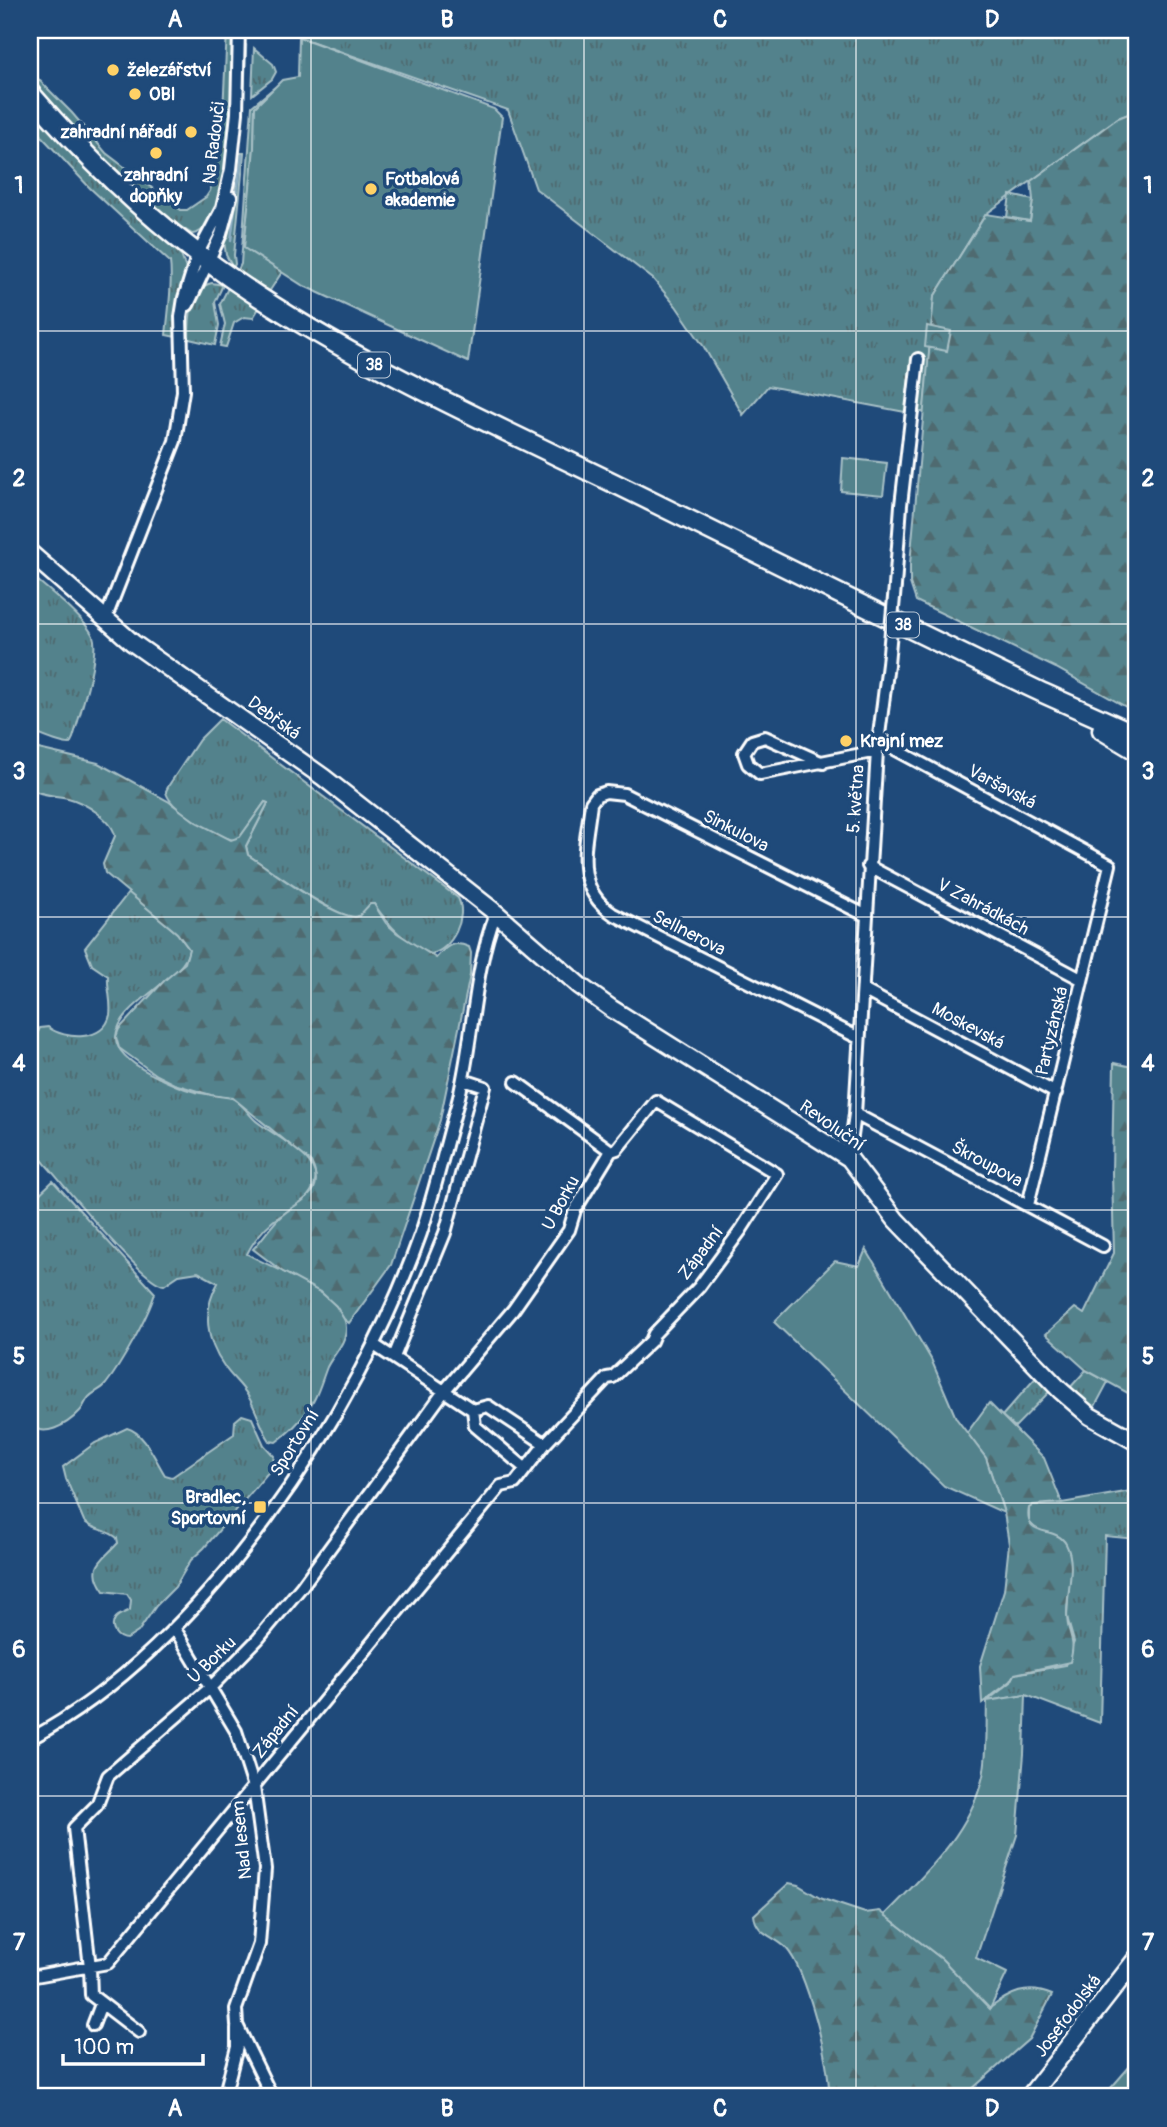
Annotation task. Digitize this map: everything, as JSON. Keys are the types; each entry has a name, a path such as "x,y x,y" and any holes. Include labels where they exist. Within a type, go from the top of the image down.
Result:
{"main road":[{"name":"38","path":"30,93 70,138 117,184 203,257 317,333 406,383 1043,693 1137,735"},
{"name":"Debřská","path":"30,553 133,643 323,777 496,914"},
{"name":"38","path":"1043,693 1137,751"},
{"name":"Revoluční","path":"496,914 572,979 612,1009 849,1158 896,1220 1060,1390 1090,1416 1137,1442"},
{"name":"Josefodolská","path":"1029,2097 1137,1958"}],"street":[{"name":"Na Radouči","path":"105,620 175,441 183,391 183,331 189,301 203,257 228,211 237,113 239,30"},
{"name":"5. května","path":"849,1158 855,1114 877,746 888,664 901,505 919,359"},
{"path":"823,763 765,737 752,741 744,753 748,764 760,774 823,763 877,746"},
{"name":"Varšavská","path":"877,746 1110,866"},
{"name":"Sinkulova","path":"591,803 597,795 606,792 624,794 867,916"},
{"name":"Sellnerova","path":"591,803 583,872 593,896 601,906 859,1038"},
{"name":"V Zahrádkách","path":"868,866 1082,979"},
{"name":"Partyzánská","path":"1028,1205 1110,866"},
{"name":"Sportovní","path":"30,1739 96,1698 175,1629 226,1571 297,1476 374,1345 421,1233 464,1080 483,957 496,914"},
{"name":"Moskevská","path":"863,990 1056,1093"},
{"path":"394,1357 445,1233 485,1087 464,1080"},
{"path":"516,1082 611,1151"},
{"name":"U Borku","path":"90,1967 74,1828 97,1805 108,1776 211,1687 258,1639 302,1586 445,1390 513,1310 569,1230 575,1210 611,1151 617,1149 656,1101"},
{"name":"Západní","path":"30,1977 108,1963 501,1486 515,1483 545,1444 607,1378 613,1377 651,1341 654,1334 699,1287 741,1230 777,1174 656,1101"},
{"name":"Škroupova","path":"855,1114 1103,1246"},
{"path":"374,1345 473,1410 475,1426 526,1469"},
{"path":"473,1410 488,1406 545,1444"},
{"name":"Nad lesem","path":"175,1629 236,1731 254,1787 265,1869 259,1944 236,2009 237,2047 224,2097"},
{"path":"90,1967 91,1995 139,2032"},
{"path":"93,2025 102,2004"},
{"path":"237,2025 272,2097"}],"green space":[{"path":"227,30 232,30 232,76 224,177 217,205 207,225 192,234 172,221 97,152 39,92 30,80 30,71 72,113 106,153 181,210 187,210 210,191 213,176 210,168 216,160 216,112 223,112"},
{"path":"295,30 1137,30 1137,111 1118,118 986,214 934,297 924,412 905,412 768,386 743,415 704,347 676,306 653,279 536,189 508,110 299,37"},
{"name":"Fotbalová akademie","path":"299,37 494,109 502,117 468,362 302,285 244,248 254,148 255,107 282,80 298,77"},
{"path":"254,48 273,64 276,72 272,79 252,95"},
{"path":"275,87 255,107 254,148 244,247 282,272 269,292 237,272 241,264 252,106"},
{"path":"30,104 116,196 181,255 186,269 177,311 176,337 166,335 171,288 170,262 90,188 30,124"},
{"path":"1137,111 1137,713 1056,668 916,601 910,583 910,564 934,297 986,214 1030,221 1033,200 1031,181 1118,118"},
{"path":"239,153 244,153 233,268 226,255 224,241 235,195"},
{"path":"1010,195 1033,200 1030,221 1007,217"},
{"path":"212,283 223,285 215,302 219,325 215,345 189,339 190,314 195,298 204,286"},
{"path":"228,288 259,308 253,318 244,317 234,323 226,347 220,346 225,324 220,304"},
{"path":"927,326 951,331 947,351 925,347"},
{"path":"843,458 887,463 883,495 841,491"},
{"path":"30,574 74,612 93,636 94,657 80,716 70,744 30,731"},
{"path":"220,719 458,898 461,914 451,940 439,951 431,954 405,939 374,904 357,917 348,916 303,892 248,855 246,846 268,803 265,802 240,837 233,840 183,813 166,791 199,740"},
{"path":"30,747 98,763 168,801 196,822 231,840 240,837 265,802 268,803 246,846 248,855 337,912 359,916 370,904 374,904 386,923 397,933 436,958 450,945 469,947 470,975 440,1120 391,1265 349,1323 322,1293 283,1272 253,1249 279,1218 313,1190 316,1183 311,1162 233,1098 211,1095 174,1084 156,1075 119,1048 116,1037 119,1029 165,980 185,963 189,949 177,933 105,873 103,864 115,836 109,824 75,800 30,789"},
{"path":"129,892 177,933 189,949 177,971 128,1013 116,1037 118,1047 137,1065 164,1080 190,1091 236,1100 255,1120 303,1155 315,1172 315,1182 308,1195 269,1225 258,1236 247,1254 322,1293 335,1304 343,1316 346,1329 344,1339 327,1367 312,1404 298,1422 276,1442 270,1441 248,1396 227,1370 213,1346 208,1315 218,1283 198,1272 179,1275 164,1285 153,1280 117,1247 30,1146 30,1047 40,1028 48,1027 64,1034 83,1036 100,1030 106,1024 110,1015 108,976 92,965 85,948"},
{"path":"1114,1063 1137,1068 1137,1398 1086,1370 1046,1334 1075,1308 1084,1314 1114,1253"},
{"path":"53,1181 155,1293 134,1340 106,1384 89,1397 69,1421 55,1428 41,1430 30,1422 30,1196 33,1200"},
{"path":"866,1249 931,1359 956,1418 986,1458 1004,1513 944,1486 774,1322 835,1261 859,1266"},
{"path":"1086,1370 1108,1382 1092,1412 1068,1390"},
{"path":"1039,1374 1053,1388 1015,1427 1002,1416"},
{"path":"989,1403 1044,1458 1062,1503 1033,1505 1029,1508 1028,1518 1035,1528 1061,1538 1069,1552 1071,1570 1067,1622 1072,1647 1070,1662 1015,1674 1011,1681 982,1703 980,1666 1004,1590 1009,1544 1004,1513 986,1458 967,1433"},
{"path":"242,1415 252,1418 264,1445 274,1456 271,1469 191,1560 175,1587 156,1606 138,1632 127,1639 120,1637 115,1633 113,1623 118,1616 130,1610 131,1600 127,1594 104,1591 96,1575 102,1559 118,1543 117,1538 84,1521 63,1467 95,1443 127,1428 139,1435 165,1475 172,1477 234,1434 235,1421"},
{"path":"1137,1490 1137,1539 1105,1536 1100,1723 1026,1695 987,1701 1011,1682 1015,1674 1065,1665 1074,1642 1067,1617 1069,1552 1050,1533 1038,1531 1029,1522 1029,1508 1033,1505 1062,1503"},
{"path":"1026,1695 1017,1835 976,1958 1007,1973 990,2009 942,1959 885,1915 944,1852 968,1816 977,1797 985,1767 987,1701"},
{"path":"789,1883 798,1885 820,1898 865,1913 880,1911 942,1959 990,2008 1005,1998 1027,1990 1052,1995 1029,2039 963,2097 829,2097 822,2042 802,1977 786,1948 762,1931 755,1921 754,1915"},
{"path":"1137,2058 1137,2083 1124,2097 1103,2097"}],"waterway":[{"path":"244,97 246,45"},
{"path":"231,240 242,155"}],"place":[{"name":"železářství","path":"113,70"},
{"name":"OBI","path":"135,94"},
{"name":"zahradní nářadí","path":"191,132"},
{"name":"zahradní dopňky","path":"156,153"},
{"name":"Fotbalová akademie","path":"371,189"},
{"name":"Krajní mez","path":"846,741"},
{"name":"Bradlec, Sportovní","path":"260,1507"}]}
